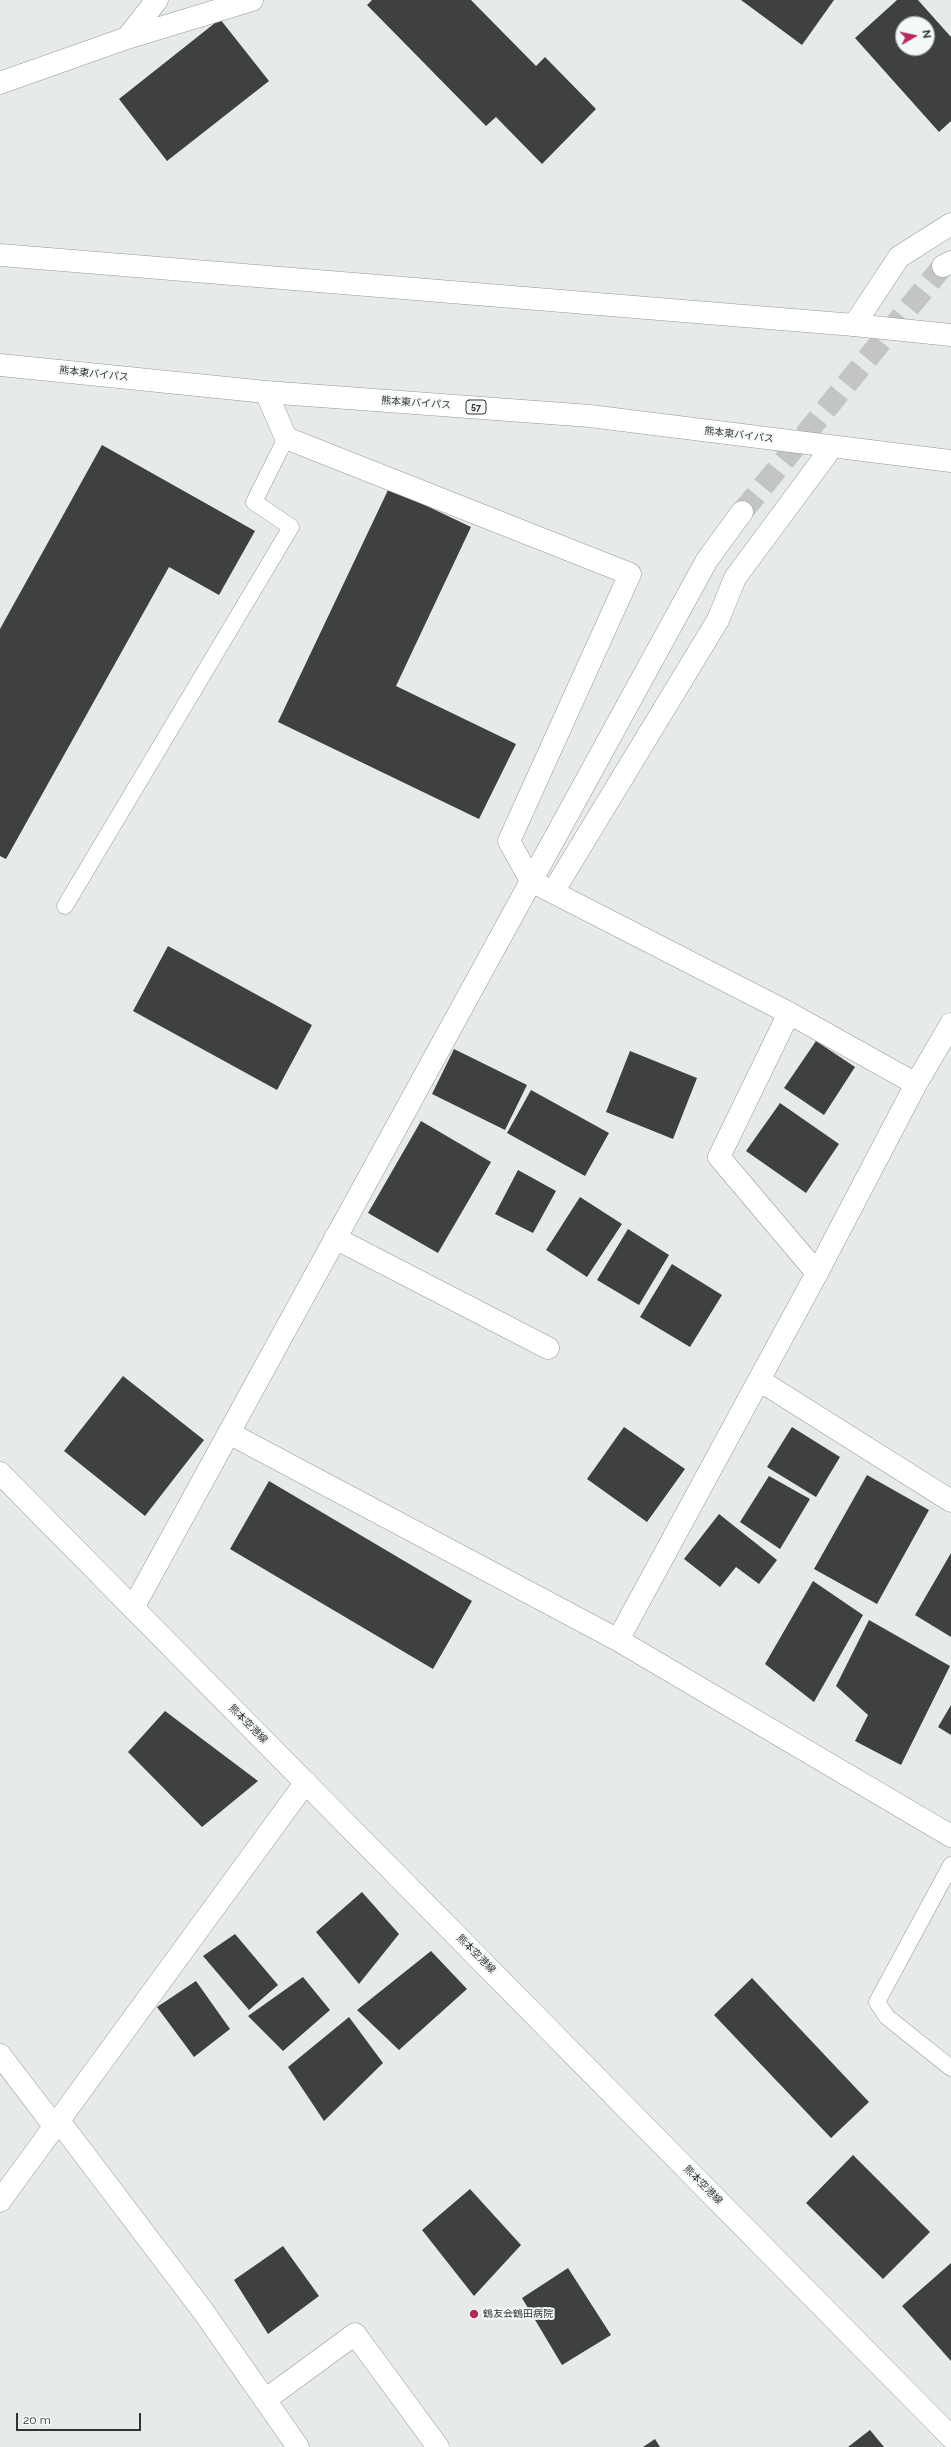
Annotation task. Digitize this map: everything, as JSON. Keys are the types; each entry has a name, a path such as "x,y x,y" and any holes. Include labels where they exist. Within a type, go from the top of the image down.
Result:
{"main road":[{"path":"127,38 157,0"},
{"path":"0,83 127,38 252,0"},
{"path":"854,325 899,257 951,224"},
{"path":"0,255 854,325 951,335"},
{"name":"熊本東バイパス","path":"0,365 266,392 590,416 951,462"},
{"path":"266,392 286,438 630,574 509,841 530,881 789,1013 916,1084"},
{"path":"553,892 718,620 735,578 832,447"},
{"path":"134,1608 530,881 707,560 742,512"},
{"path":"789,1013 719,1157 817,1273"},
{"path":"618,1640 817,1273 916,1084 951,1024"},
{"path":"335,1238 548,1348"},
{"path":"759,1380 951,1501"},
{"path":"229,1433 618,1640 951,1836"},
{"name":"熊本空港線","path":"0,1473 951,2437"},
{"path":"0,2201 306,1782"},
{"path":"0,2055 57,2124 203,2311 298,2447"},
{"path":"265,2400 355,2334 438,2447"}],"lane":[{"path":"65,906 291,528 254,502 286,438"},
{"path":"951,1865 877,2002 887,2017 951,2068"}],"building":[{"path":"372,0 471,0 536,66 545,57 596,109 542,164 496,117 486,126 367,5"},
{"path":"741,0 834,0 802,45"},
{"path":"897,0 918,0 932,16 895,16 895,56 935,56 935,19 951,37 951,121 939,132 855,38"},
{"path":"220,19 269,81 167,161 119,99"},
{"path":"102,445 255,531 219,595 169,567 6,859 0,856 0,629"},
{"path":"389,488 471,527 396,686 516,744 479,819 278,722"},
{"path":"168,946 312,1025 277,1090 133,1011"},
{"path":"816,1041 855,1067 824,1115 784,1088"},
{"path":"454,1049 527,1085 505,1130 432,1094"},
{"path":"630,1051 697,1078 673,1139 606,1112"},
{"path":"531,1090 609,1133 585,1176 507,1133"},
{"path":"780,1103 839,1144 806,1193 746,1151"},
{"path":"421,1121 491,1162 438,1253 368,1213"},
{"path":"518,1170 556,1191 533,1233 495,1214"},
{"path":"580,1197 622,1224 587,1277 546,1250"},
{"path":"628,1229 669,1255 639,1305 597,1280"},
{"path":"672,1264 722,1295 690,1347 640,1317"},
{"path":"123,1376 204,1440 145,1516 64,1451"},
{"path":"624,1427 685,1469 647,1522 587,1479"},
{"path":"792,1427 840,1457 816,1497 767,1467"},
{"path":"867,1475 929,1510 877,1604 814,1569"},
{"path":"769,1476 810,1499 780,1549 740,1522"},
{"path":"269,1481 472,1601 433,1669 230,1549"},
{"path":"719,1514 777,1560 759,1584 736,1567 720,1587 684,1559"},
{"path":"951,1553 951,1637 915,1615"},
{"path":"813,1581 863,1615 814,1702 765,1664"},
{"path":"869,1620 950,1666 901,1765 855,1741 868,1715 836,1686"},
{"path":"951,1705 951,1735 938,1727"},
{"path":"165,1711 258,1781 202,1827 128,1752"},
{"path":"362,1892 399,1934 359,1984 316,1932"},
{"path":"235,1934 278,1985 249,2010 203,1956"},
{"path":"431,1951 467,1989 399,2050 357,2010"},
{"path":"303,1977 330,2010 283,2051 248,2016"},
{"path":"752,1978 869,2102 831,2138 714,2015"},
{"path":"196,1981 230,2029 194,2057 157,2007"},
{"path":"349,2017 383,2063 324,2121 288,2067"},
{"path":"853,2155 930,2232 883,2279 806,2203"},
{"path":"470,2189 521,2245 474,2296 422,2230"},
{"path":"283,2246 319,2296 268,2334 234,2280"},
{"path":"951,2263 951,2361 902,2306"},
{"path":"568,2268 611,2335 562,2365 522,2298"},
{"path":"870,2430 884,2447 848,2447"},
{"path":"655,2439 660,2447 643,2447"}],"tunnel":[{"path":"742,512 943,266"}],"place":[{"name":"鶴友会鶴田病院","path":"474,2314"}]}
